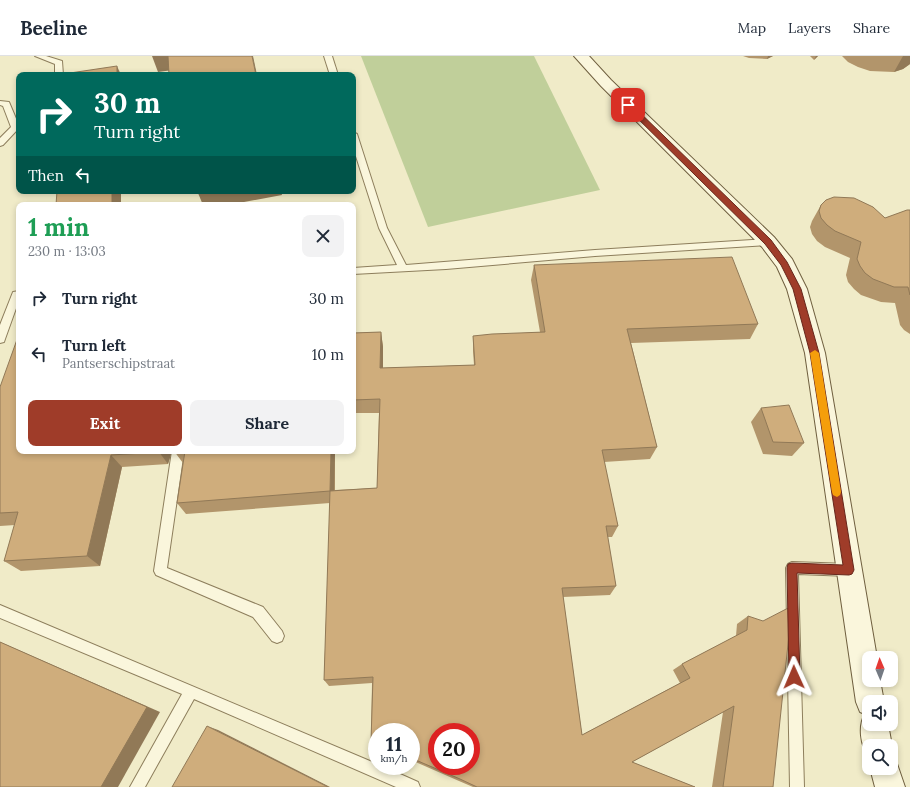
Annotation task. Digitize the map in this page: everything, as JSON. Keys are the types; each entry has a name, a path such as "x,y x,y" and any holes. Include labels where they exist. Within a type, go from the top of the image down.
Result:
{"main road":[{"path":"581,56 606,83 768,242 785,264 797,289 813,345 869,695"},
{"path":"887,775 890,787"}],"lane":[{"path":"39,56 59,63 59,72"},
{"path":"328,56 333,72"},
{"path":"0,103 6,104 16,123"},
{"path":"0,143 16,126"},
{"path":"356,143 383,228 403,268"},
{"path":"356,271 768,242"},
{"path":"0,339 16,295"},
{"path":"178,454 160,571 258,612 277,636"},
{"path":"797,787 792,568 849,570"},
{"path":"0,611 191,691 413,787"},
{"path":"137,787 191,691"}],"green space":[{"path":"361,56 534,56 600,190 428,227"}],"building":[{"path":"168,56 252,56 255,72 169,72"},
{"path":"117,66 117,72 77,72"},
{"path":"57,194 112,194 112,202 56,202"},
{"path":"834,197 854,198 873,207 885,218 910,210 910,295 908,287 894,287 873,279 865,273 857,259 861,242 835,231 821,218 819,211 821,205 826,200"},
{"path":"732,257 758,324 627,329 657,447 602,450 618,526 606,526 616,586 562,588 582,735 690,678 682,664 747,630 748,616 763,621 792,606 773,787 723,787 734,706 632,762 695,787 477,787 451,775 480,775 480,723 428,723 428,765 420,762 420,723 372,723 373,677 324,680 330,491 377,488 380,399 356,400 356,333 381,332 380,368 475,365 473,336 545,332 534,265"},
{"path":"16,342 16,454 127,454 111,455 87,556 4,561 18,512 0,513 0,387"},
{"path":"789,405 804,443 773,442 761,408"},
{"path":"185,454 331,454 330,491 177,503"},
{"path":"0,642 147,707 101,787 0,787"},
{"path":"207,726 328,787 172,787"}],"slow traffic":[{"path":"815,353 837,492"}],"route":[{"path":"628,105 768,242 785,264 797,289 805,316 815,353 849,570 792,568 794,677"}]}
